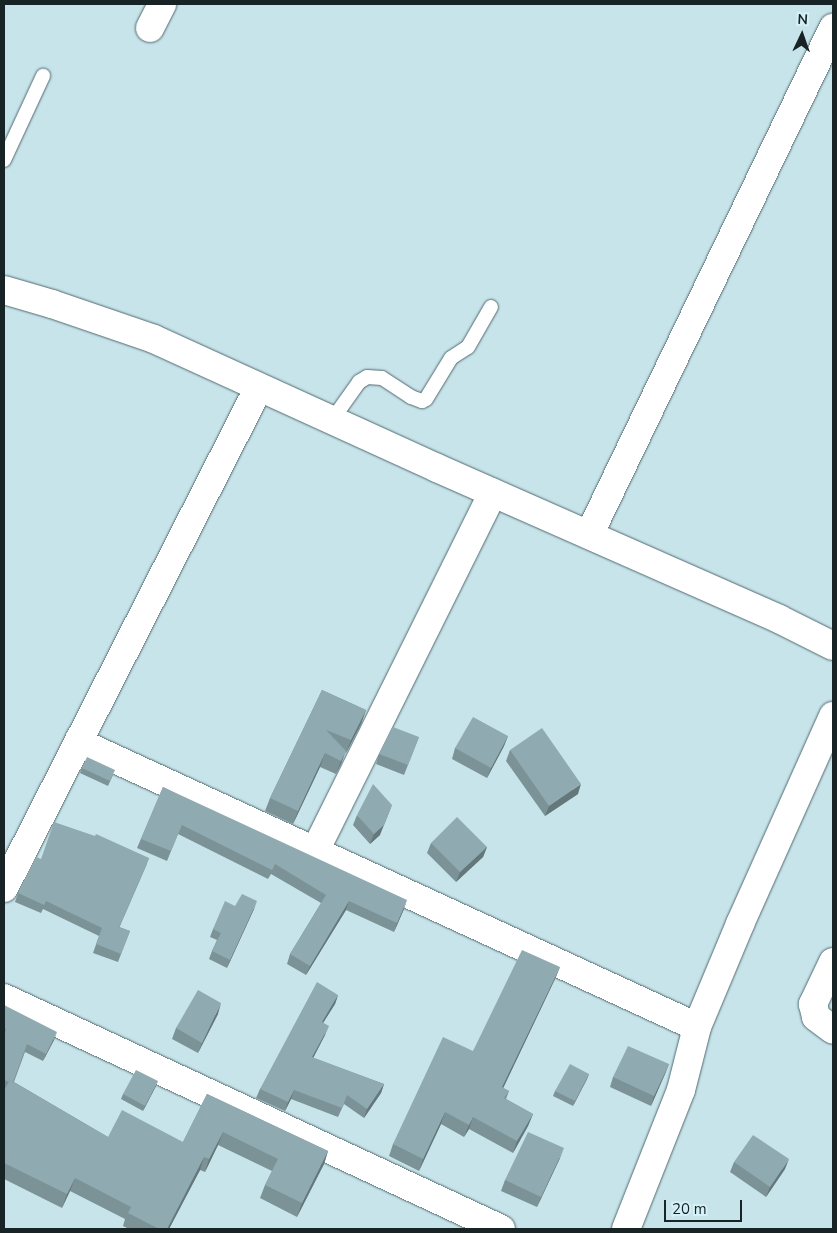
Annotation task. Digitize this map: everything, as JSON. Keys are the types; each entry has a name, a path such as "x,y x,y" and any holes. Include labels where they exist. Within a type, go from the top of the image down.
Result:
{"street":[{"path":"150,28 162,4"},
{"path":"589,535 833,28"},
{"path":"4,290 52,304 154,339 493,493 779,619 833,646"},
{"path":"4,888 259,387"},
{"path":"315,851 493,493"},
{"path":"626,1229 681,1090 697,1027 740,924 833,716"},
{"path":"78,742 697,1027"},
{"path":"833,962 812,1004 816,1017 833,1030"},
{"path":"4,998 501,1229"}],"lane":[{"path":"4,160 43,76"},
{"path":"332,420 359,382 367,377 382,378 411,397 422,401 426,399 452,358 468,347 491,307"}],"building":[{"path":"322,690 366,710 351,740 326,730 346,751 341,761 325,753 298,811 270,798"},
{"path":"473,717 508,736 491,768 455,748"},
{"path":"393,727 419,737 408,765 379,754"},
{"path":"542,728 581,784 549,806 510,750"},
{"path":"87,757 115,770 110,781 82,768"},
{"path":"373,784 392,805 384,825 374,834 357,815"},
{"path":"163,787 407,900 397,923 349,901 310,966 290,954 326,895 275,864 272,870 182,825 171,851 141,839"},
{"path":"457,817 487,847 460,872 431,843"},
{"path":"54,822 95,836 96,834 149,858 119,927 130,931 121,954 96,944 102,928 46,901 44,905 18,893 36,857 41,859"},
{"path":"242,894 257,901 230,960 212,951 221,933 213,929 225,901 235,906"},
{"path":"522,950 560,967 502,1087 509,1091 504,1098 533,1114 517,1141 473,1117 469,1125 445,1112 423,1159 393,1144 443,1037 473,1051"},
{"path":"317,982 338,995 322,1022 329,1026 312,1057 384,1084 367,1109 347,1095 342,1108 294,1090 288,1102 260,1089"},
{"path":"198,990 221,1003 202,1043 176,1028"},
{"path":"4,1005 57,1032 46,1054 27,1044 13,1082 4,1080 4,1035 6,1029 4,1028"},
{"path":"628,1046 669,1064 654,1096 613,1077"},
{"path":"570,1064 589,1074 575,1101 555,1091"},
{"path":"136,1070 158,1081 145,1106 123,1094"},
{"path":"10,1080 108,1137 122,1110 183,1142 207,1094 328,1151 302,1203 265,1185 278,1159 223,1132 209,1159 204,1157 167,1229 159,1229 128,1213 131,1207 75,1178 67,1194 4,1163 4,1090"},
{"path":"528,1132 564,1148 541,1197 505,1180"},
{"path":"753,1135 789,1159 770,1187 734,1162"}]}
